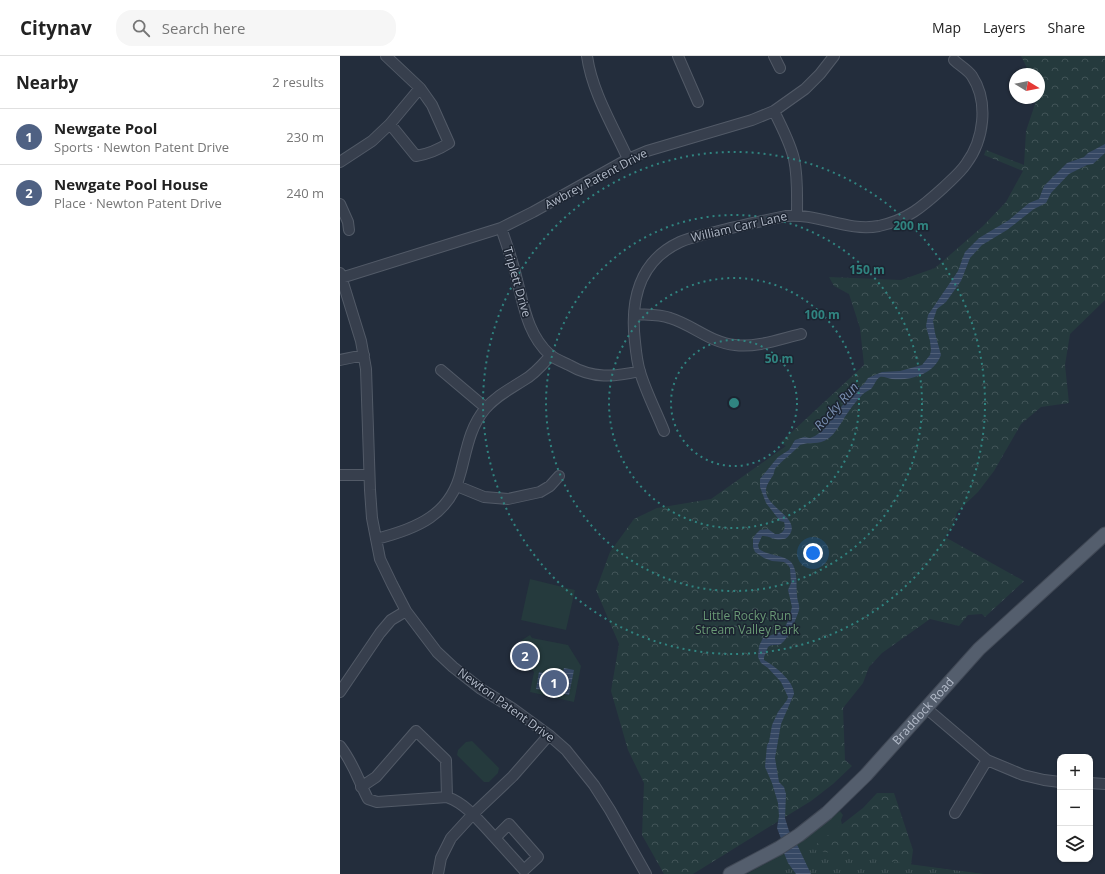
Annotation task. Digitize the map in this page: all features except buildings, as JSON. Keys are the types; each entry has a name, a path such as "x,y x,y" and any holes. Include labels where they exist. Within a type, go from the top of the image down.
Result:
{"main road":[{"name":"Braddock Road","path":"730,874 779,848 799,835 827,813 855,787 979,649 1105,534"}],"street":[{"path":"386,56 420,88 432,105 449,143 429,154 416,156 390,124"},
{"path":"587,56 588,68 594,86 628,159"},
{"path":"678,56 698,102"},
{"path":"774,56 780,68"},
{"name":"Awbrey Patent Drive","path":"341,275 501,228 533,212 628,159 647,151 752,120 774,111 805,89 820,74 834,56"},
{"name":"William Carr Lane","path":"664,431 640,371 634,336 636,294 643,278 655,260 671,247 687,239 786,216 797,215 852,226 877,226 893,222 919,209 959,173 976,148 980,136 983,116 981,99 973,77 954,60"},
{"path":"340,162 372,140 390,124 420,88"},
{"path":"774,111 794,158 797,215"},
{"path":"340,204 350,230"},
{"name":"Triplett Drive","path":"501,228 513,263 528,323 541,345 551,355 576,369 600,376 620,376 640,371"},
{"name":"Newton Patent Drive","path":"341,275 364,354 366,369 369,474 372,518 376,539 380,559 406,611 437,652 453,667 481,689 512,708 549,735 566,750 594,785 625,835 646,874"},
{"path":"634,314 669,317 713,339 734,345 750,345 801,334"},
{"path":"340,360 364,354"},
{"path":"376,539 398,534 414,528 441,508 451,496 456,486 470,433 476,421 498,396 530,376 551,355"},
{"path":"441,370 486,408"},
{"path":"340,475 369,474"},
{"path":"456,486 484,497 508,499 540,492 550,486 559,476"},
{"path":"340,692 380,632 391,620 406,611"},
{"path":"926,708 987,760 1023,775 1057,782"},
{"path":"361,787 376,777 416,731 446,760 447,797"},
{"path":"438,874 444,849 451,838 473,814 513,776 549,735"},
{"path":"340,746 357,772 361,787 368,799 377,802 447,797 456,800 473,814 524,870 538,858 509,824 495,838"},
{"path":"955,813 987,760"},
{"path":"1093,783 1105,784"}],"green space":[{"name":"Little Rocky Run Stream Valley Park","path":"1021,56 1105,56 1105,300 1070,334 1065,365 1069,403 1041,407 1021,424 994,471 978,492 957,512 953,526 945,537 1024,581 985,617 982,614 968,615 959,626 930,619 882,653 869,667 863,683 843,708 845,760 852,766 833,784 811,801 693,874 664,874 642,835 644,783 628,750 611,691 619,644 596,590 610,552 634,519 657,508 711,499 786,446 780,443 864,365 860,328 849,294 834,286 829,277 901,280 935,268 983,226 1006,202 1023,171 984,155 986,150 1024,165 1026,131 1035,104 1045,104 1045,68 1027,68"},
{"path":"530,579 575,590 566,630 521,620"},
{"path":"530,635 532,638 568,645 581,666 574,702 530,692 534,672 530,667 536,664 522,640"},
{"path":"472,741 499,768 498,773 489,782 484,782 457,755 458,750 466,742"},
{"path":"877,793 894,793 913,850 911,865 984,874 828,874 834,854 810,849 863,808"},
{"path":"840,811 843,815 841,820 846,841 828,874 747,874 784,853"},
{"path":"810,849 834,854 983,874 774,874 795,863"}],"water":[{"name":"Rocky Run","path":"1105,144 1105,153 1093,164 1087,165 1069,174 1051,193 1046,203 1034,209 1007,230 982,245 970,258 961,281 946,302 937,309 933,321 941,355 938,362 921,375 907,379 880,377 871,389 864,393 856,402 829,438 818,443 807,443 800,445 775,469 767,485 767,497 787,518 792,528 790,534 784,539 762,536 758,545 759,549 788,559 791,562 796,573 799,606 796,618 787,637 780,644 768,647 764,657 764,660 778,670 787,679 791,684 794,694 781,724 775,758 779,782 784,787 786,794 785,818 789,831 793,836 811,874 796,874 788,863 784,853 783,844 777,828 779,816 778,803 765,767 767,745 769,742 772,725 778,712 788,697 781,682 761,663 758,657 759,646 763,638 783,631 789,619 792,607 788,590 791,583 790,568 784,562 772,561 764,558 755,552 753,547 753,538 760,530 768,529 775,534 779,534 785,528 784,522 780,521 766,503 760,487 760,479 778,457 789,450 795,440 804,437 810,438 822,431 850,396 864,384 868,378 882,372 900,371 922,365 930,355 931,350 926,326 928,315 958,271 965,252 979,238 1009,220 1029,203 1039,199 1044,186 1067,163 1084,157 1088,153"},
{"path":"564,668 574,670 569,695 536,689 539,672 562,677"}],"place":[{"name":"Newgate Pool House","path":"525,656"},
{"name":"Newgate Pool","path":"554,683"}]}
